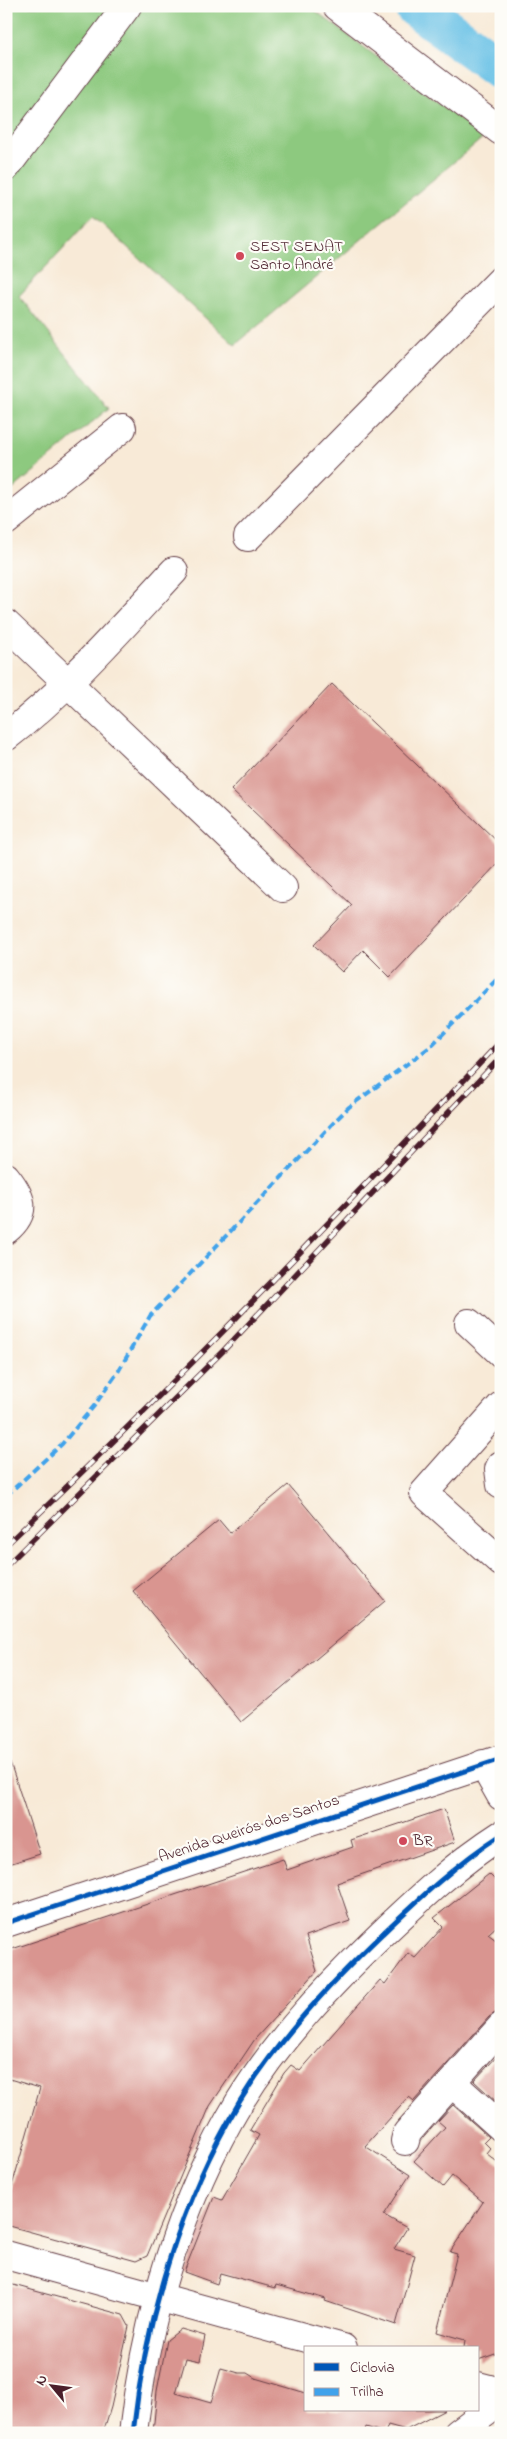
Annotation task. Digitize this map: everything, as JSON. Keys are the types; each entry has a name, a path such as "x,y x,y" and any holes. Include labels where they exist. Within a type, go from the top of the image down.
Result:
{"street":[{"path":"6,167 127,6"},
{"path":"336,6 501,132"},
{"path":"248,537 501,280"},
{"path":"6,521 122,428"},
{"path":"6,737 32,717 69,682 174,572"},
{"path":"6,624 69,682 282,888"},
{"path":"6,1177 17,1191 21,1202 20,1212 14,1223 6,1230"},
{"path":"469,1323 501,1353"},
{"path":"501,1406 424,1493 501,1562"},
{"path":"501,1465 499,1469 501,1485"},
{"path":"492,1762 501,1796"},
{"name":"Avenida Queirós dos Santos","path":"6,1923 492,1762"},
{"path":"133,2433 138,2392 158,2297 181,2229 213,2152 240,2100 270,2058 307,2012 365,1950 438,1883 501,1835"},
{"path":"405,2141 407,2133 501,2027"},
{"path":"452,2082 501,2127"},
{"path":"6,2255 336,2346"},
{"path":"480,2387 501,2392"},
{"path":"458,2433 501,2401"}],"green space":[{"name":"SEST SENAT Santo André","path":"6,6 309,6 484,137 235,345 93,216 19,296 109,408 6,495"}],"building":[{"path":"332,684 501,845 501,860 390,977 363,950 342,972 314,945 352,905 231,790"},
{"path":"288,1485 385,1601 241,1722 133,1591 219,1520 230,1533"},
{"path":"6,1762 10,1762 40,1854 6,1865"},
{"path":"444,1809 455,1842 337,1883 350,1921 306,1936 317,1971 255,2039 210,2106 147,2256 136,2261 6,2225 6,2207 40,2088 6,2078 6,1951 283,1859 287,1870 353,1847 351,1840"},
{"path":"489,1874 501,1886 501,1922 488,1934 501,1944 501,2009 489,2017 414,2101 409,2097 365,2146 410,2175 384,2215 407,2228 394,2249 415,2255 396,2325 325,2301 326,2299 276,2285 275,2288 220,2273 217,2284 184,2272 214,2197 222,2200 259,2135 250,2130 284,2073 291,2065 300,2071 380,1980 385,1984 408,1953 415,1958 443,1927 434,1918"},
{"path":"501,2052 501,2106 474,2081"},
{"path":"453,2105 489,2137 484,2142 490,2148 486,2153 501,2165 501,2352 480,2359 480,2346 464,2346 465,2340 437,2332 457,2254 450,2252 483,2202 452,2176 443,2187 414,2161 445,2127 438,2121"},
{"path":"6,2283 123,2315 129,2326 111,2407 103,2433 6,2433"},
{"path":"181,2329 205,2336 200,2361 186,2358 176,2393 211,2403 221,2368 239,2373 247,2373 255,2378 304,2392 304,2412 441,2412 406,2430 388,2425 385,2433 366,2427 364,2433 153,2433 157,2391 167,2340"}],"waterway":[{"path":"415,6 501,69"}],"railway":[{"path":"6,1545 133,1422 257,1297 501,1041"},
{"path":"6,1566 225,1349 501,1057"}],"marked path":[{"path":"6,1496 62,1444 94,1406 118,1372 150,1316 337,1119 349,1107 430,1047 501,975"}],"cycle path":[{"path":"6,1923 501,1759"},
{"path":"133,2433 147,2346 169,2261 183,2219 200,2179 240,2101 288,2034 343,1972 439,1882 469,1857 501,1835"}],"place":[{"name":"SEST SENAT Santo André","path":"240,256"},
{"name":"BR","path":"403,1841"}]}
